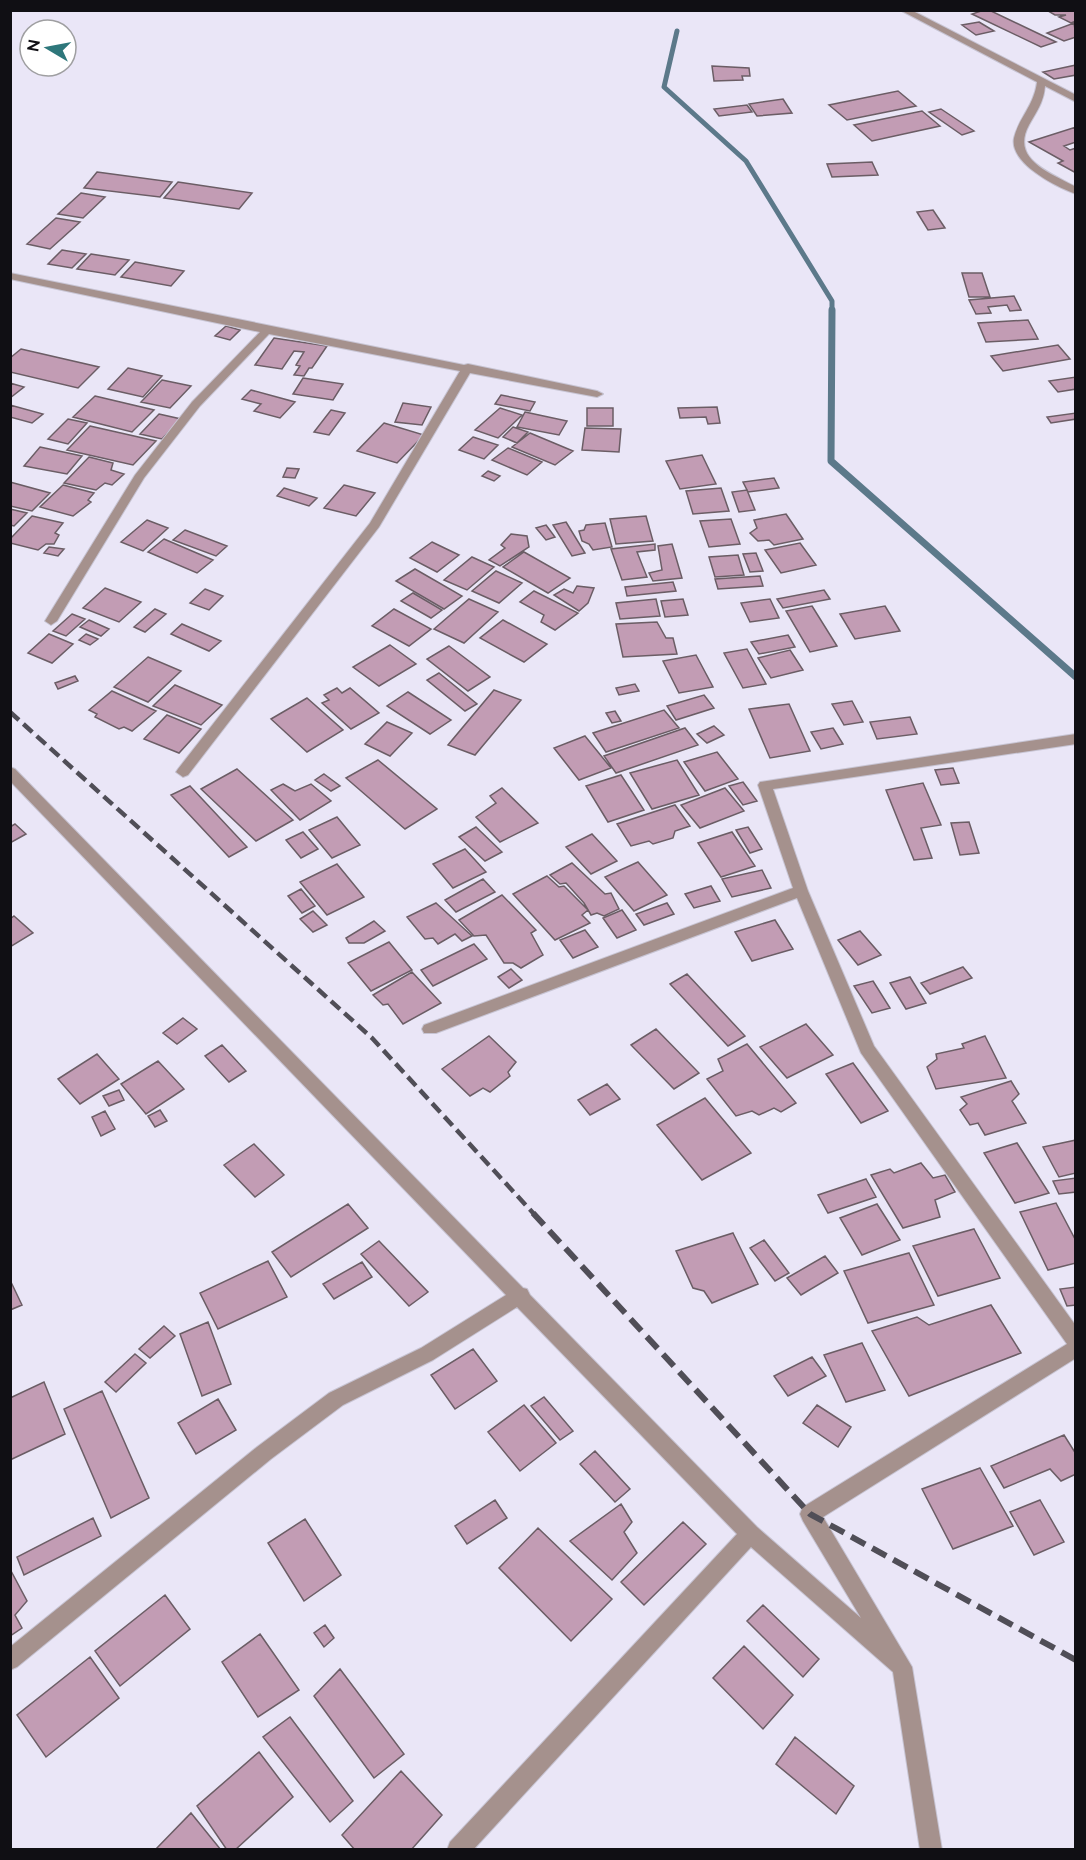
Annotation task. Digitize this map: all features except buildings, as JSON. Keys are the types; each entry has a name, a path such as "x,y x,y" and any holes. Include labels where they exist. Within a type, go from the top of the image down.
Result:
{"street":[{"path":"904,10 1076,99"},
{"path":"1041,82 1040,95 1032,117 1018,138 1019,152 1029,164 1076,191"},
{"path":"10,276 267,330 597,394"},
{"path":"51,621 139,477 196,404 267,330"},
{"path":"183,772 375,524 468,368"},
{"path":"1076,739 765,785 801,891 867,1049 1076,1341"},
{"path":"10,772 750,1533 902,1666"},
{"path":"430,1029 801,891"},
{"path":"10,1660 264,1453 336,1399 427,1354 521,1295"},
{"path":"931,1850 902,1666 810,1514 1076,1348"},
{"path":"458,1850 750,1533"}],"waterway":[{"path":"677,31 664,87 746,161 832,301 832,310"},
{"path":"832,310 831,461 1076,677"}],"railway":[{"path":"10,712 372,1038 534,1214"},
{"path":"533,1213 810,1514 1076,1660"}]}
